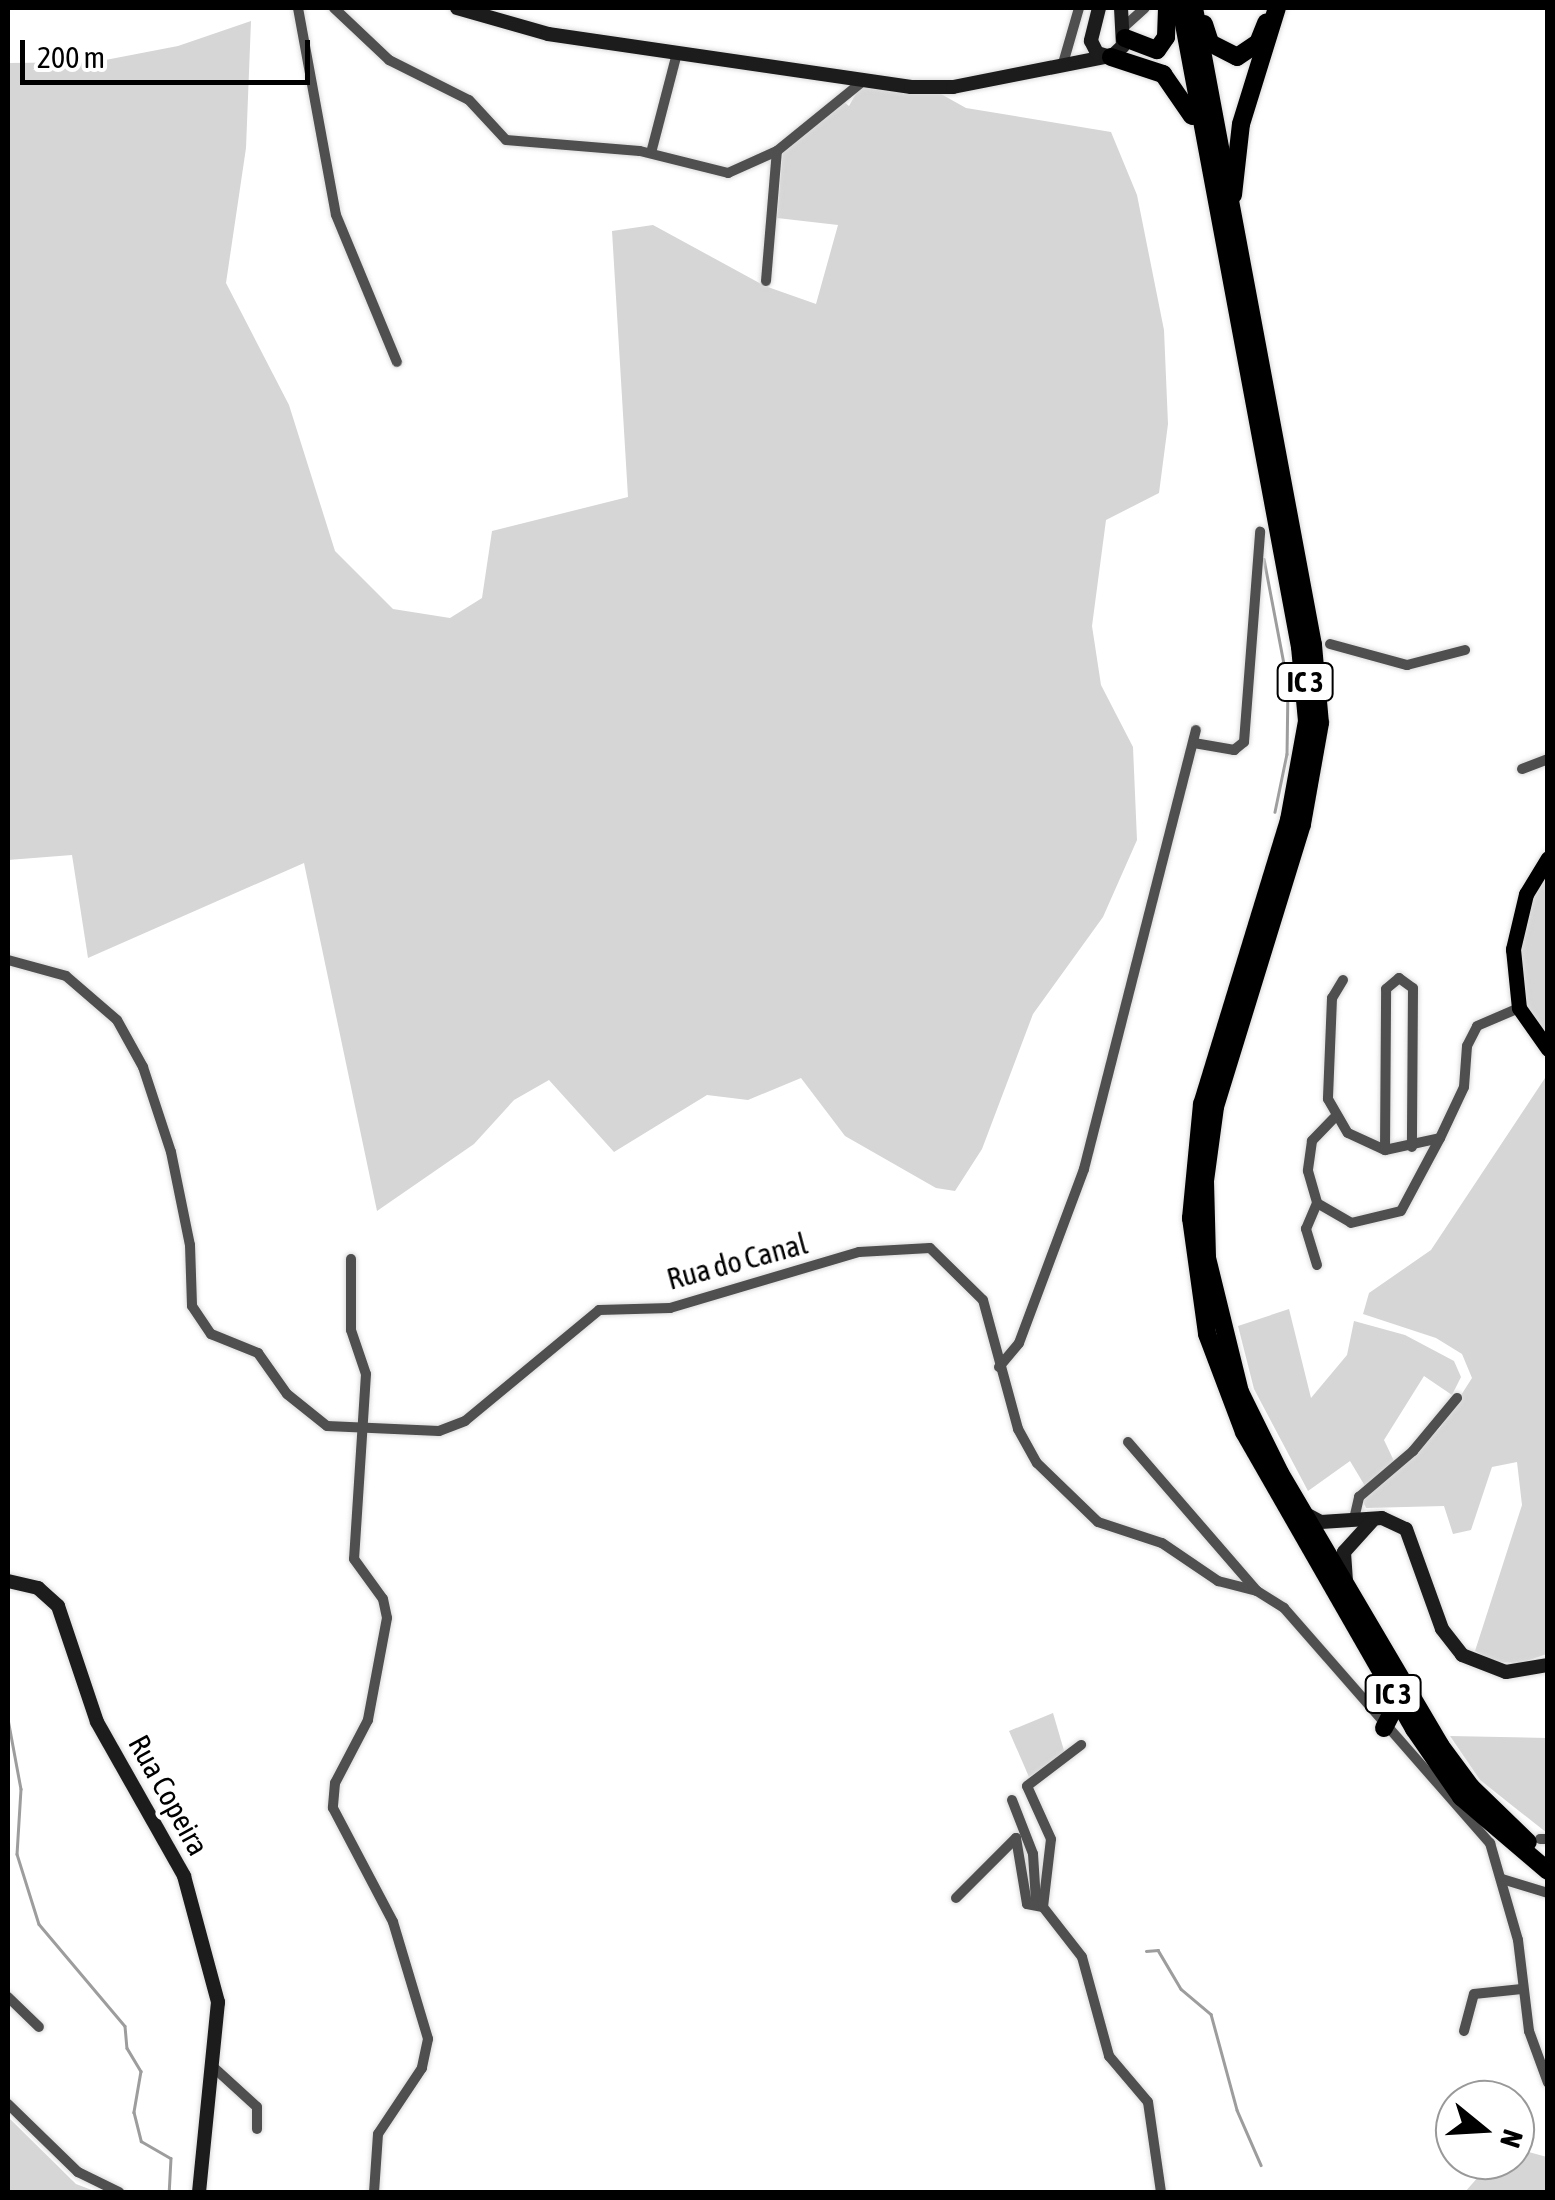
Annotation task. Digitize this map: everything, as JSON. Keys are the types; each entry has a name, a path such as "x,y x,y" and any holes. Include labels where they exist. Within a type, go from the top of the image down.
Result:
{"highway":[{"path":"1125,32 1157,50 1166,38 1168,8"},
{"name":"IC 3","path":"1181,8 1300,647 1307,721 1289,820 1202,1104 1191,1179 1194,1260 1207,1334 1238,1421 1414,1730 1461,1797 1548,1871"},
{"path":"1195,8 1210,44 1237,56 1258,43 1268,8"},
{"name":"IC 3","path":"1195,8 1313,645 1320,723 1302,824 1215,1106 1205,1180 1207,1258 1240,1392 1302,1512 1440,1745 1539,1840 1548,1858"},
{"path":"1232,221 1241,124 1277,8"},
{"path":"1108,57 1171,81 1203,140"},
{"path":"1398,1701 1386,1732 1414,1730"}],"main road":[{"path":"1548,858 1519,914 1513,949 1519,1008 1548,1049"}],"street":[{"path":"298,8 336,216 397,362"},
{"path":"334,8 390,60 469,100 506,140 651,154 728,173 745,171 778,151 863,81"},
{"path":"457,8 520,29 932,89 1108,57 1145,8"},
{"path":"1066,67 1079,8"},
{"path":"1066,67 1092,41 1099,8"},
{"path":"1122,8 1125,32"},
{"path":"1092,41 1108,57"},
{"path":"651,154 677,53"},
{"path":"766,281 778,151"},
{"path":"1194,743 1234,750 1244,742 1260,532"},
{"path":"1330,644 1407,665 1465,650"},
{"path":"998,1367 1019,1343 1084,1169 1196,730"},
{"path":"1522,769 1548,759"},
{"name":"Rua do Canal","path":"8,960 66,976 117,1020 143,1067 171,1152 190,1245 192,1306 211,1334 258,1353 287,1394 327,1426 439,1431 465,1420 599,1310 670,1308 859,1252 930,1248 983,1300 998,1367 1036,1463 1098,1522 1162,1543 1218,1581 1256,1592 1284,1608 1386,1732 1490,1843 1502,1879 1522,1988 1548,2083"},
{"path":"1385,1150 1386,988 1400,978 1413,988 1412,1147"},
{"path":"1343,980 1332,998 1325,1078 1334,1118 1348,1134 1385,1150 1440,1138"},
{"path":"1317,1202 1351,1223 1386,1220 1401,1211 1464,1087 1467,1046 1477,1026 1519,1008"},
{"path":"1317,1265 1306,1229 1317,1202 1306,1155 1334,1118"},
{"path":"351,1259 351,1330 366,1374 366,1428 354,1559 383,1600 386,1618 368,1720 335,1783 333,1808 392,1922 428,2039 422,2068 378,2134 374,2192"},
{"path":"1354,1519 1360,1497 1413,1451 1457,1398"},
{"path":"1128,1442 1256,1592"},
{"path":"1302,1512 1321,1522 1373,1519 1406,1529 1442,1630 1462,1655 1506,1672 1548,1665"},
{"path":"1347,1589 1344,1552 1373,1519"},
{"name":"Rua Copeira","path":"8,1581 38,1588 58,1606 97,1722 179,1864 218,2002 199,2192"},
{"path":"1039,1905 1050,1839 1027,1786 1081,1745"},
{"path":"1012,1800 1033,1854 1039,1905 1082,1957 1109,2056 1148,2102 1162,2192"},
{"path":"956,1898 1016,1838 1027,1904 1039,1905"},
{"path":"1502,1879 1548,1893"},
{"path":"1464,2031 1474,1994 1522,1988"},
{"path":"8,1996 39,2027"},
{"path":"211,2065 257,2106 257,2129"},
{"path":"8,2104 78,2172 119,2192"}],"shaded area":[{"path":"251,21 246,148 226,283 289,405 335,551 393,609 450,618 482,598 492,531 628,497 612,231 653,225 765,286 816,304 838,225 777,218 783,149 843,101 849,106 863,81 932,89 966,108 1111,132 1137,195 1164,330 1168,424 1159,493 1106,520 1092,626 1101,685 1133,747 1137,840 1103,917 1033,1014 982,1149 955,1191 936,1188 845,1136 801,1078 748,1100 707,1095 614,1152 549,1080 514,1100 474,1144 377,1211 304,863 88,958 72,855 8,860 8,63 95,62 178,46"},
{"path":"1547,874 1547,1037 1526,1006 1521,949 1533,897"},
{"path":"1547,1075 1547,1654 1520,1663 1494,1662 1475,1651 1522,1505 1517,1462 1492,1467 1471,1530 1453,1534 1444,1506 1366,1508 1362,1499 1440,1428 1472,1378 1462,1354 1436,1338 1363,1314 1369,1293 1431,1250"},
{"path":"1289,1309 1311,1398 1347,1355 1354,1321 1405,1335 1454,1361 1461,1377 1452,1395 1424,1376 1384,1440 1394,1461 1365,1486 1350,1461 1308,1491 1254,1389 1238,1326"},
{"path":"1053,1713 1065,1754 1029,1777 1009,1731"},
{"path":"1450,1736 1547,1738 1547,1833 1480,1780"},
{"path":"8,2117 76,2184 97,2192 8,2192"},
{"path":"1535,2154 1547,2157 1547,2192 1465,2192 1476,2180 1535,2180"}],"waterway":[{"path":"1264,559 1288,685 1287,754 1275,812"},
{"path":"8,1719 21,1789 17,1854 39,1924 125,2026 127,2048 141,2071 134,2112 141,2141 171,2158 169,2192"},
{"path":"1146,1951 1158,1950 1181,1989 1211,2014 1237,2110 1261,2165"}]}
